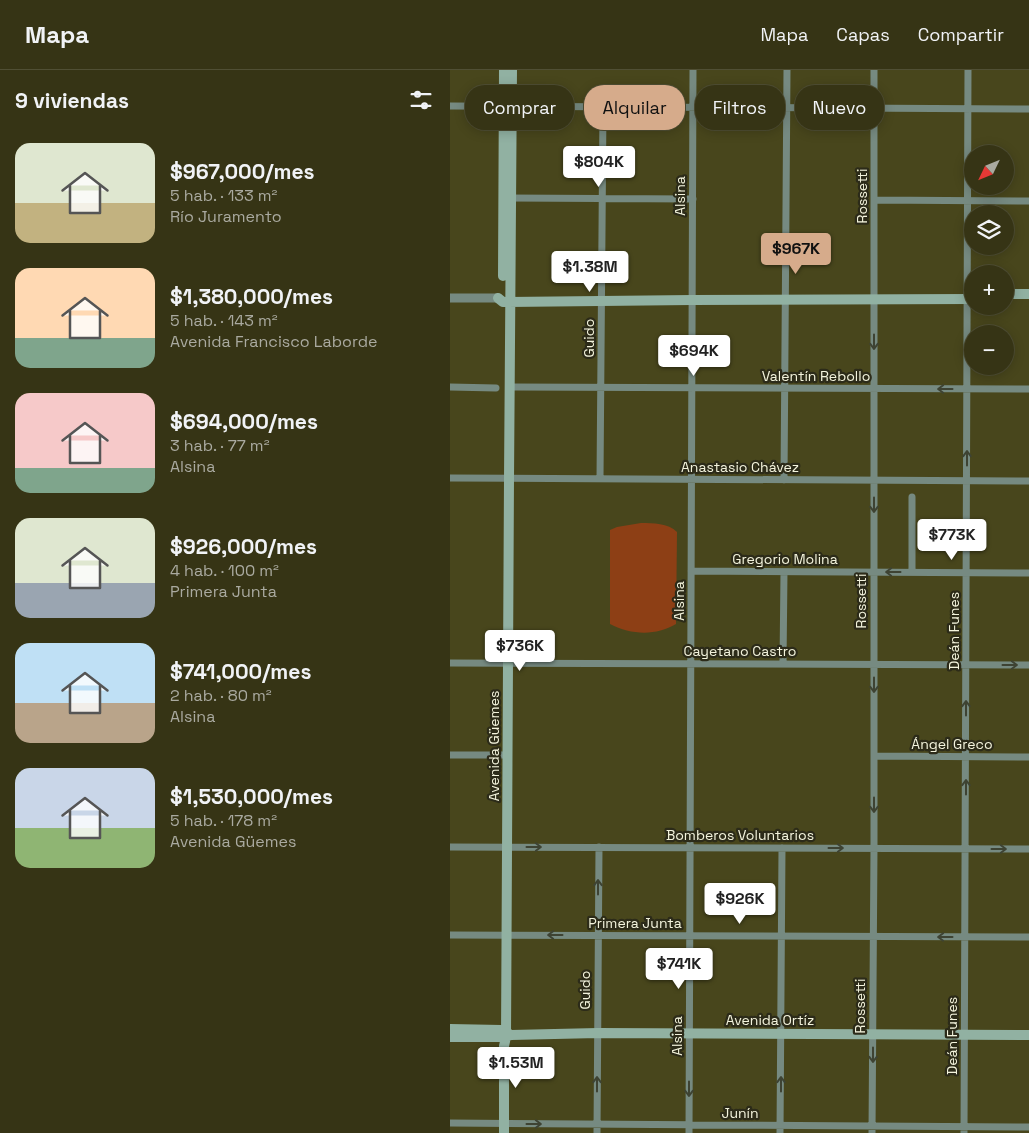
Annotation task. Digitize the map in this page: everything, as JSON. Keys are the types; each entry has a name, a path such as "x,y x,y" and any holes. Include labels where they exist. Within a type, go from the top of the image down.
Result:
{"main road":[{"path":"504,70 506,85"},
{"path":"510,85 512,70"},
{"name":"Avenida Güemes","path":"504,1128 505,299 508,130"},
{"path":"1014,294 1029,294"},
{"path":"505,299 964,296"},
{"path":"1014,299 1029,300"},
{"name":"Avenida Ortíz","path":"450,1030 505,1036"},
{"name":"Avenida Ortíz","path":"450,1037 598,1033 1029,1035"}],"street":[{"name":"Alsina","path":"689,1133 693,70"},
{"path":"784,480 787,70"},
{"name":"Rossetti","path":"874,70 874,85"},
{"name":"Deán Funes","path":"968,70 969,265"},
{"path":"450,106 465,106"},
{"path":"685,107 795,108"},
{"path":"884,108 1029,109"},
{"name":"Guido","path":"600,479 603,130"},
{"name":"Rossetti","path":"872,1129 874,130"},
{"path":"508,198 693,199"},
{"path":"874,200 1029,201"},
{"path":"450,298 505,299"},
{"name":"Deán Funes","path":"964,1130 967,389 969,315"},
{"name":"Valentín Rebollo","path":"513,387 1029,389"},
{"path":"450,388 496,388"},
{"name":"Anastasio Chávez","path":"450,478 1029,481"},
{"path":"912,496 912,572"},
{"name":"Gregorio Molina","path":"691,571 1029,573"},
{"path":"783,664 784,572"},
{"name":"Cayetano Castro","path":"450,663 1029,665"},
{"path":"450,754 504,755"},
{"name":"Ángel Greco","path":"874,756 1029,757"},
{"name":"Bomberos Voluntarios","path":"450,847 1029,849"},
{"name":"Guido","path":"597,1133 599,847"},
{"path":"780,1129 782,848"},
{"name":"Primera Junta","path":"450,935 1029,937"},
{"name":"Junín","path":"450,1123 504,1128 597,1124 689,1125 780,1129 964,1130 1029,1127"}],"shaded area":[{"path":"641,523 665,525 677,532 676,624 660,631 643,633 618,628 610,624 610,530"}]}
